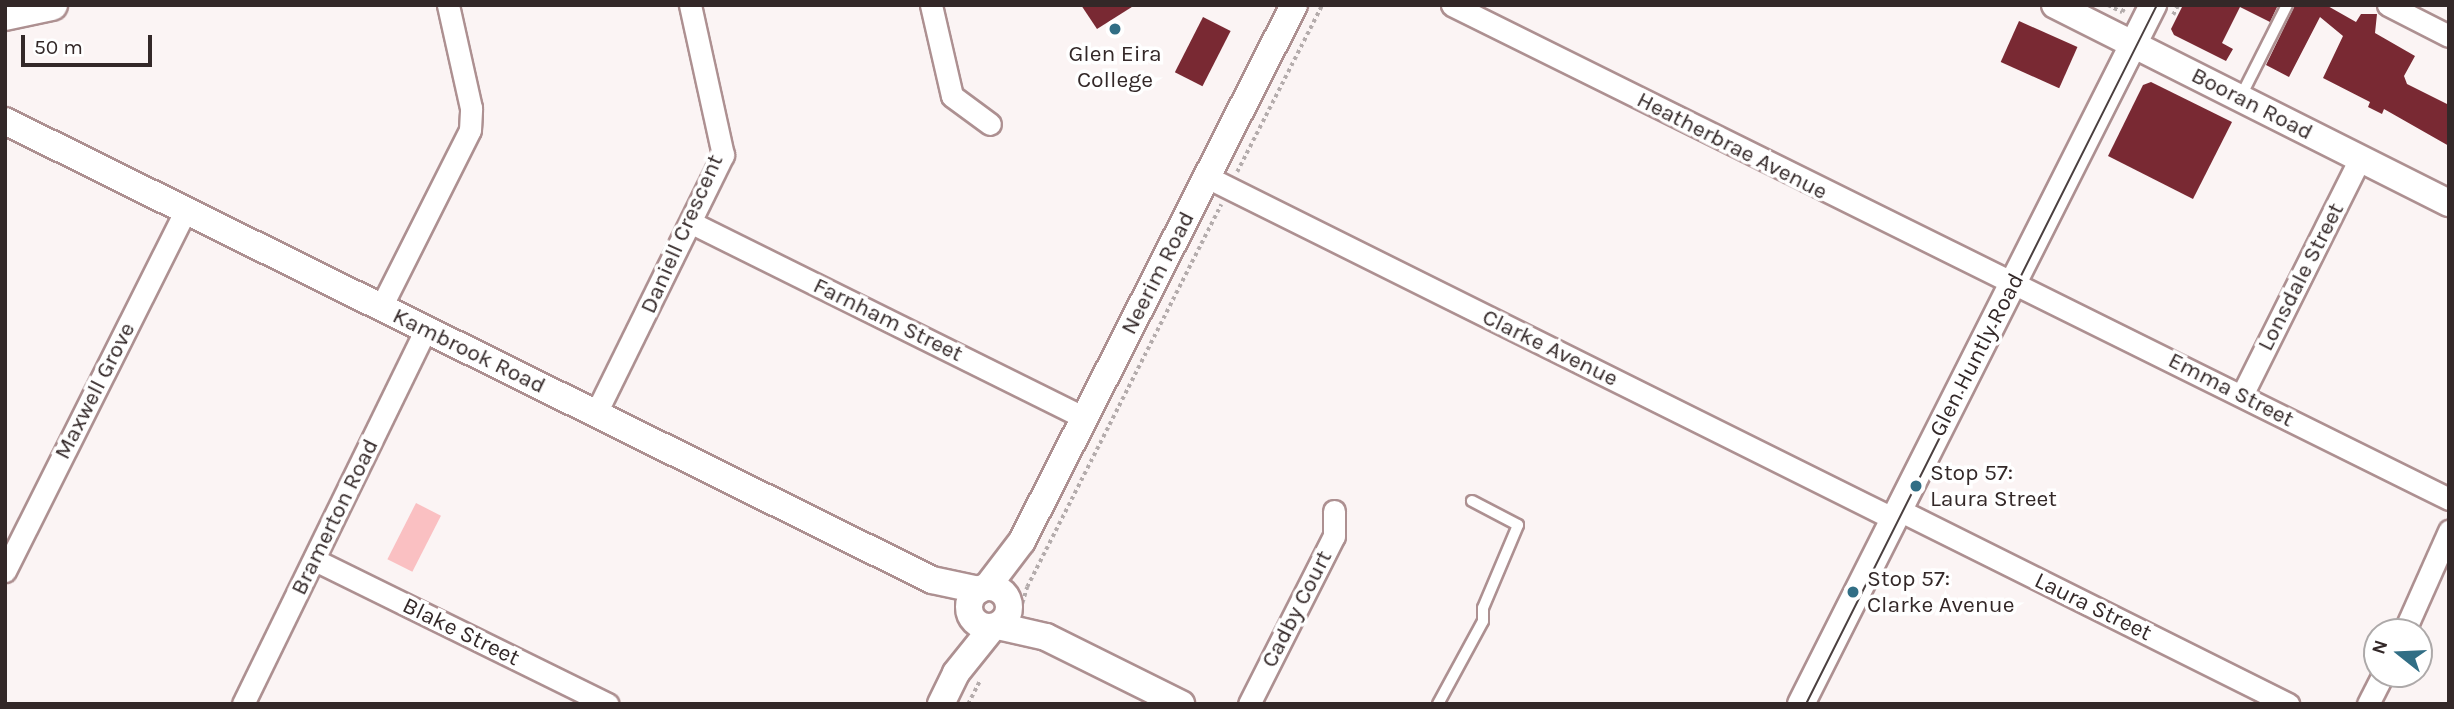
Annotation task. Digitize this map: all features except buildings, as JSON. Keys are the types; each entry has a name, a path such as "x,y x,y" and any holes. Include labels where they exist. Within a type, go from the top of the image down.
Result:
{"main road":[{"path":"5,15 52,5"}],"street":[{"path":"382,307 470,130 471,108 448,5"},
{"name":"Daniell Crescent","path":"596,414 692,223 723,155 690,5"},
{"path":"931,5 952,96 990,124"},
{"name":"Neerim Road","path":"941,704 956,673 994,610 1022,541 1085,418 1218,183 1294,5"},
{"name":"Heatherbrae Avenue","path":"1452,5 2012,284"},
{"name":"Booran Road","path":"2055,5 2449,203"},
{"name":"Glen Huntly Road","path":"1801,704 2152,5"},
{"path":"2388,5 2449,36"},
{"name":"Kambrook Road","path":"5,121 1181,704"},
{"name":"Lonsdale Street","path":"2242,395 2360,158"},
{"name":"Clarke Avenue","path":"1218,183 1896,515"},
{"name":"Maxwell Grove","path":"5,571 14,530 186,210"},
{"name":"Farnham Street","path":"692,223 1085,418"},
{"name":"Emma Street","path":"2012,284 2449,499"},
{"name":"Bramerton Road","path":"243,704 426,329"},
{"name":"Cadby Court","path":"1249,704 1334,536 1334,511"},
{"name":"Laura Street","path":"1896,515 2288,704"},
{"path":"2411,618 2428,585 2449,531"},
{"path":"2428,585 2449,554"},
{"name":"Blake Street","path":"314,560 608,704"},
{"path":"2368,704 2376,688"}],"lane":[{"path":"2239,98 2287,5"},
{"path":"1438,704 1483,621 1483,608 1518,525 1472,501"}],"path":[{"path":"994,610 1027,587 1218,183 1322,5"},
{"path":"2108,5 2122,12 2123,5"},
{"path":"968,704 987,667"}],"shaded area":[{"path":"416,503 441,516 412,572 387,559"}],"tram line":[{"path":"1806,704 2157,5"}],"place":[{"name":"Glen Eira College","path":"1115,29"},
{"name":"Stop 57: Laura Street","path":"1916,486"},
{"name":"Stop 57: Clarke Avenue","path":"1853,592"}]}
